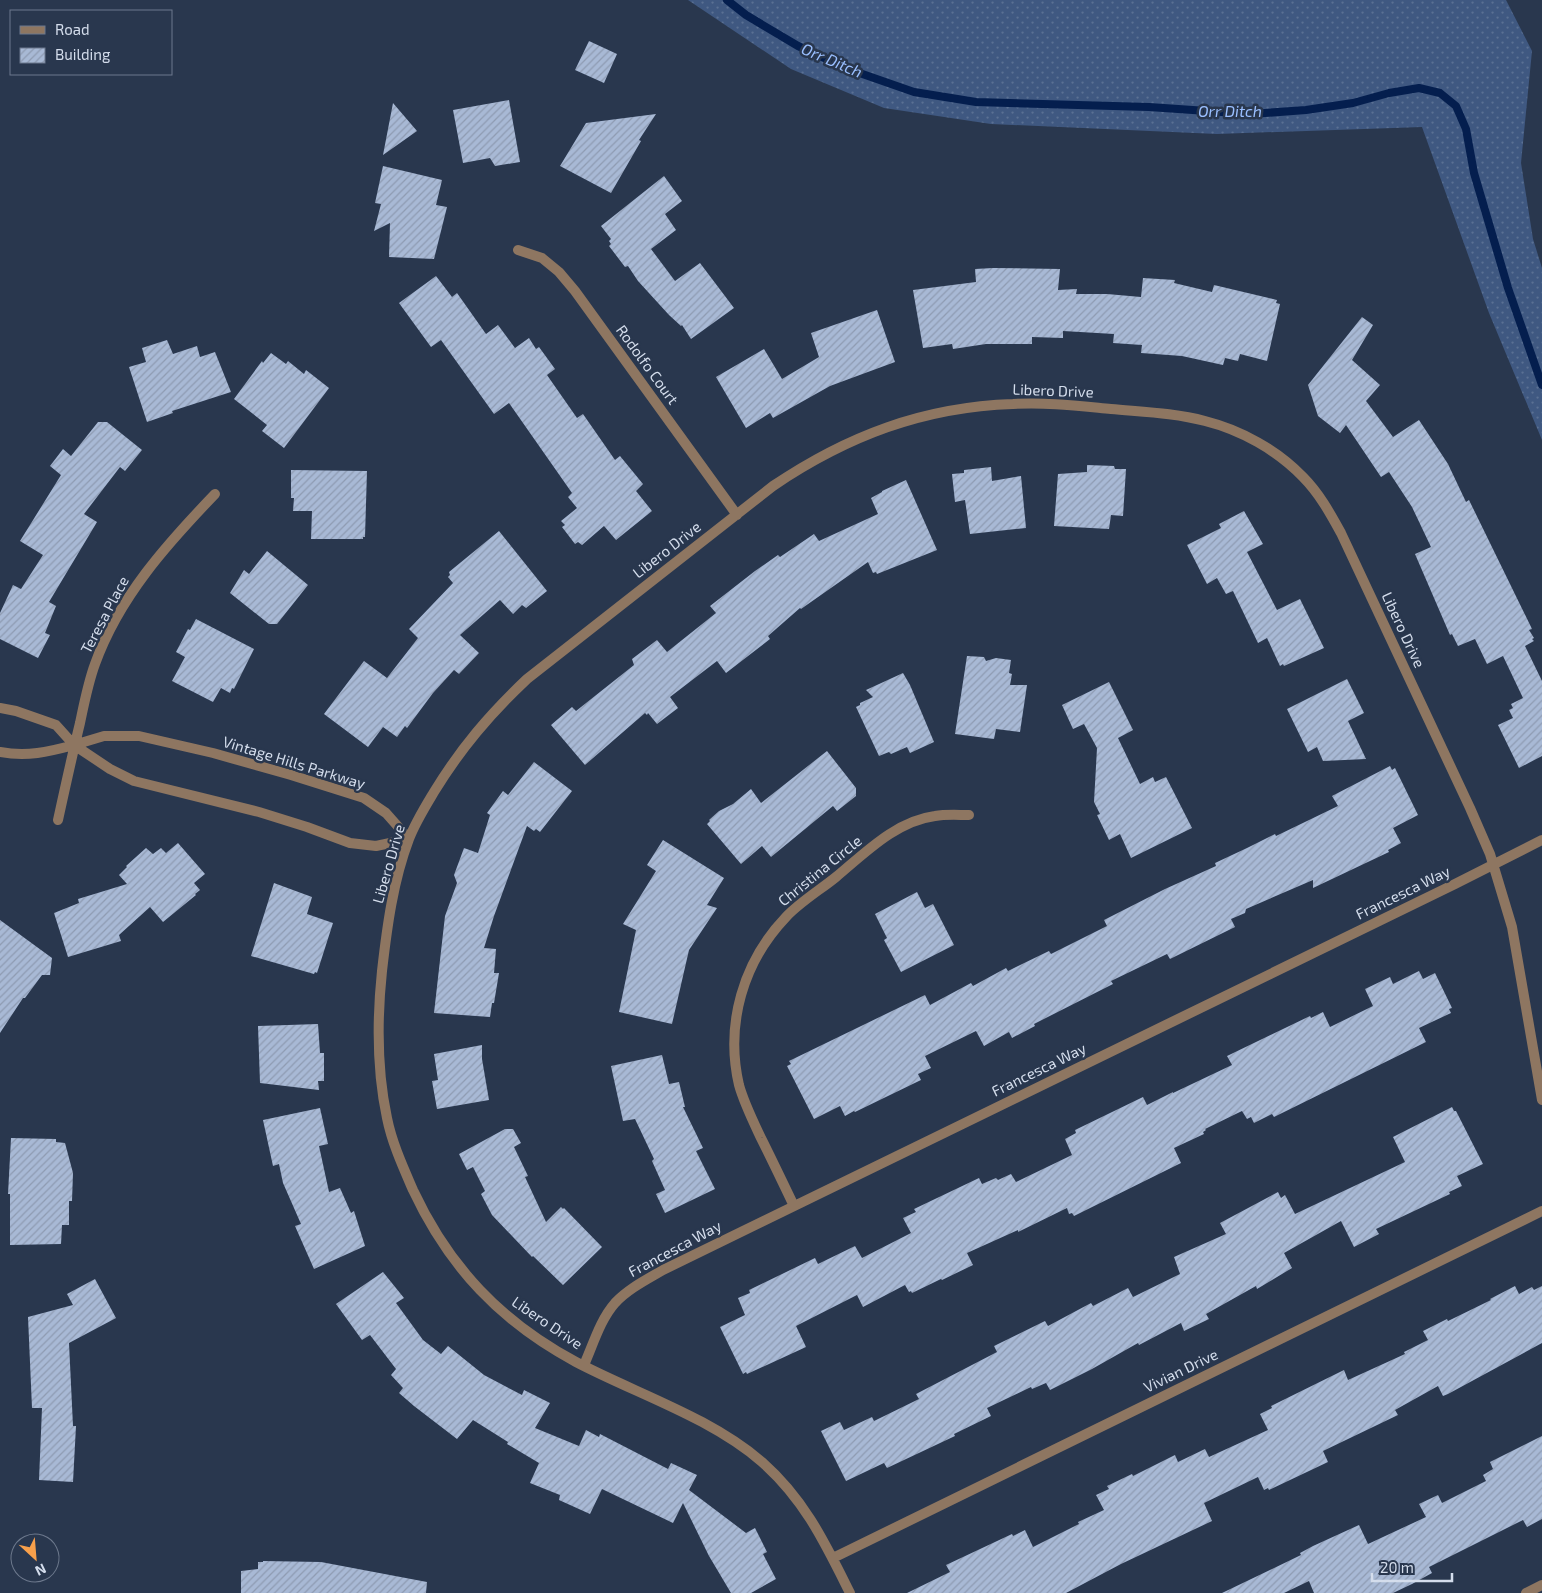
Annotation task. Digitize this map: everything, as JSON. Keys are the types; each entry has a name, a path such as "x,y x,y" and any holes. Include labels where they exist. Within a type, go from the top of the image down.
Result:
{"street":[{"name":"Rodolfo Court","path":"518,250 542,258 559,272 575,291 737,515"},
{"name":"Libero Drive","path":"850,1593 812,1519 790,1490 763,1463 736,1442 691,1417 584,1366 545,1344 515,1324 471,1280 440,1240 419,1203 402,1165 387,1120 379,1040 380,986 386,935 396,886 409,839 424,808 470,738 527,679 773,486 846,443 885,427 918,417 969,407 1057,404 1164,414 1206,421 1240,434 1272,451 1303,476 1326,505 1462,790 1494,865 1512,927 1542,1100"},
{"name":"Teresa Place","path":"58,820 74,745 95,664 108,634 126,602 172,538 215,494"},
{"path":"0,708 16,711 56,725 74,745 134,781 259,812 307,826 350,842 376,846 409,839"},
{"name":"Vintage Hills Parkway","path":"0,752 18,755 49,752 104,736 139,736 213,753 282,772 364,798 386,813 409,839"},
{"name":"Christina Circle","path":"794,1206 748,1110 739,1085 734,1051 735,1023 741,993 750,968 767,940 786,916 892,832 912,822 934,816 969,815"},
{"name":"Francesca Way","path":"584,1366 603,1321 615,1304 635,1286 663,1270 1542,840"},
{"name":"Vivian Drive","path":"833,1558 1542,1211"},
{"path":"1526,1593 1542,1585"}],"shaded area":[{"path":"688,0 1506,0 1532,51 1521,163 1533,239 1542,268 1542,440 1489,313 1422,127 1217,134 991,124 884,108 791,69"}],"building":[{"path":"589,41 617,54 604,83 575,70"},
{"path":"509,100 520,162 495,166 490,158 463,163 453,110"},
{"path":"393,103 417,131 383,155"},
{"path":"656,114 639,140 641,141 611,193 560,166 586,123"},
{"path":"383,166 442,180 436,205 447,207 434,259 389,257 390,223 374,231 381,204 375,203"},
{"path":"664,176 682,201 665,214 676,230 651,249 675,281 700,263 734,308 691,339 682,325 669,315 638,281 628,266 625,267 609,246 611,239 601,226"},
{"path":"975,269 1060,269 1058,290 1077,289 1076,294 1141,297 1143,278 1175,280 1174,283 1212,292 1214,285 1277,300 1276,303 1280,304 1267,361 1240,354 1238,361 1225,358 1223,365 1182,356 1141,353 1142,345 1113,343 1114,334 1063,331 1063,338 1032,337 1032,344 986,344 953,349 952,344 923,348 913,290 976,282"},
{"path":"436,276 452,297 457,293 486,334 498,325 515,348 529,338 536,349 539,347 555,369 547,375 577,418 583,414 615,460 620,456 643,484 636,491 652,511 616,540 604,526 582,545 578,542 575,544 562,527 565,525 561,521 577,508 568,497 572,493 509,403 494,414 441,340 431,347 399,303"},
{"path":"877,310 895,362 830,386 773,418 770,413 746,428 716,377 764,349 782,379 819,357 811,333"},
{"path":"1362,317 1373,325 1352,360 1380,385 1366,401 1393,437 1419,420 1448,464 1466,502 1469,500 1532,629 1529,630 1534,641 1525,646 1542,681 1542,756 1519,768 1498,725 1513,718 1509,710 1513,708 1511,704 1523,698 1503,656 1487,664 1475,639 1458,646 1452,634 1450,635 1415,554 1431,547 1412,507 1389,472 1381,477 1346,425 1340,433 1318,416 1308,385"},
{"path":"167,340 173,354 197,346 200,357 215,352 231,392 172,411 173,413 147,422 129,367 146,362 142,348"},
{"path":"271,353 286,364 288,361 304,374 306,370 329,388 284,448 262,431 267,425 234,399 262,361 263,363"},
{"path":"98,422 107,422 142,450 125,471 120,467 84,514 97,522 49,602 56,606 45,633 50,635 38,658 0,639 0,613 13,585 21,589 43,555 20,541 61,475 50,466 63,449 71,456"},
{"path":"1087,465 1114,466 1115,469 1126,469 1123,516 1111,515 1109,529 1054,526 1058,474 1087,472"},
{"path":"991,467 992,481 1021,476 1026,528 970,534 965,500 955,502 952,474 964,473 964,470"},
{"path":"291,470 367,471 365,537 363,539 311,539 312,511 293,511 294,498 291,498"},
{"path":"906,480 937,550 877,574 876,572 873,573 868,562 800,608 768,636 770,639 726,673 717,661 670,697 678,708 657,724 648,713 647,715 645,713 585,765 551,725 572,707 576,711 634,665 632,659 657,640 667,652 716,613 710,606 778,555 780,557 814,534 819,541 878,514 871,498"},
{"path":"1244,511 1263,544 1247,552 1277,610 1300,599 1324,648 1284,666 1283,664 1280,666 1267,638 1258,643 1233,591 1226,594 1217,578 1207,584 1187,545 1221,528 1219,524"},
{"path":"499,531 547,591 526,608 522,605 513,614 500,600 460,635 479,653 459,674 454,670 433,693 407,728 405,726 397,737 383,727 368,747 324,714 364,661 387,678 418,638 409,629 453,583 448,577 450,575 449,572"},
{"path":"267,551 308,585 277,624 269,624 230,593 244,570 249,574"},
{"path":"196,619 254,649 234,689 232,688 230,693 221,688 213,702 172,681 185,657 176,652 188,629 190,630"},
{"path":"967,656 984,657 986,661 996,658 1011,660 1009,673 1012,674 1010,685 1027,685 1020,732 996,729 994,739 955,734"},
{"path":"903,673 934,742 910,753 907,747 891,754 889,752 879,756 856,707 873,697 866,690"},
{"path":"1347,679 1364,713 1348,721 1366,759 1323,761 1317,747 1308,752 1287,709"},
{"path":"1109,682 1133,730 1118,738 1140,784 1153,777 1155,782 1166,777 1192,828 1131,858 1120,834 1109,840 1097,815 1100,814 1094,802 1097,748 1084,724 1073,729 1062,705"},
{"path":"827,751 856,788 856,796 837,811 833,806 771,857 762,846 741,864 707,824 709,820 751,789 761,803"},
{"path":"534,762 572,791 540,832 536,829 534,831 527,826 494,916 484,948 496,949 494,973 499,973 490,1017 434,1013 445,916 457,883 454,875 464,848 478,853 490,815 487,813 503,791 508,795"},
{"path":"1390,766 1392,770 1395,768 1418,815 1393,828 1401,843 1388,850 1389,852 1313,888 1313,880 1246,909 1245,913 1231,919 1235,927 1170,959 1167,954 1111,981 1113,984 1034,1024 1035,1026 1012,1038 1009,1032 984,1046 976,1031 925,1056 931,1068 918,1074 921,1080 845,1116 840,1106 814,1119 787,1066 791,1064 789,1061 925,995 930,1005 971,983 973,986 1006,968 1008,971 1049,951 1051,954 1107,926 1104,920 1216,866 1215,863 1338,806 1332,796"},
{"path":"663,840 724,878 707,905 717,908 689,950 672,1024 619,1012 636,930 623,924 656,871 647,865"},
{"path":"178,843 205,874 194,883 200,890 196,895 163,922 150,907 119,935 121,941 68,957 54,913 79,903 78,899 127,884 119,875 146,848 153,854 161,848 166,853"},
{"path":"274,883 312,897 307,914 333,923 317,973 315,972 314,974 251,956"},
{"path":"917,892 925,908 933,904 954,945 901,972 884,940 887,938 875,914"},
{"path":"0,920 52,958 50,975 42,975 25,998 23,998 0,1033"},
{"path":"1419,971 1423,979 1435,973 1452,1008 1449,1009 1451,1013 1419,1028 1426,1042 1274,1117 1272,1114 1254,1123 1251,1117 1247,1119 1242,1111 1205,1129 1204,1134 1174,1148 1181,1163 1074,1216 1072,1213 1069,1214 1067,1208 1018,1232 1018,1230 967,1253 973,1265 942,1280 912,1293 911,1291 909,1292 905,1285 863,1307 857,1295 796,1326 806,1347 747,1374 746,1372 743,1374 720,1327 745,1315 738,1298 750,1293 749,1290 815,1258 818,1264 855,1246 862,1258 911,1233 903,1218 916,1212 914,1209 979,1178 982,1184 1011,1174 1016,1182 1072,1155 1065,1139 1076,1133 1075,1130 1143,1097 1147,1105 1232,1065 1227,1056 1310,1016 1311,1018 1323,1012 1330,1027 1373,1006 1365,989 1390,977 1393,984"},
{"path":"318,1024 320,1053 324,1053 324,1081 318,1081 319,1090 260,1083 258,1026"},
{"path":"482,1045 482,1059 489,1100 437,1109 432,1081 438,1080 434,1054"},
{"path":"662,1055 669,1084 679,1082 685,1107 683,1107 703,1148 696,1151 715,1189 665,1213 656,1194 665,1190 652,1161 654,1159 635,1119 623,1121 611,1066"},
{"path":"1452,1107 1456,1111 1483,1164 1457,1176 1462,1186 1449,1192 1450,1194 1376,1229 1379,1234 1354,1247 1341,1221 1284,1253 1292,1268 1257,1289 1256,1286 1206,1314 1209,1319 1184,1331 1181,1323 1139,1345 1138,1343 1050,1390 1046,1383 1032,1389 1031,1387 987,1408 991,1416 954,1434 955,1436 887,1468 884,1463 846,1481 821,1431 840,1422 844,1430 872,1417 874,1421 919,1399 916,1394 997,1352 994,1346 1045,1321 1048,1326 1091,1303 1093,1306 1128,1288 1133,1297 1180,1274 1174,1257 1226,1234 1220,1223 1278,1192 1281,1198 1285,1195 1295,1214 1405,1162 1393,1137"},
{"path":"320,1108 328,1144 319,1146 329,1192 340,1188 351,1213 354,1211 365,1246 314,1269 295,1226 301,1224 283,1183 279,1164 273,1166 263,1120"},
{"path":"505,1129 513,1129 521,1143 514,1147 528,1176 525,1177 546,1222 561,1207 564,1208 602,1247 563,1285 532,1257 492,1215 481,1194 485,1191 473,1167 467,1170 459,1154"},
{"path":"11,1138 56,1139 56,1142 65,1143 73,1173 72,1201 69,1201 69,1225 62,1225 61,1244 10,1245 10,1194 8,1194"},
{"path":"383,1272 404,1298 396,1303 423,1340 441,1354 448,1346 484,1375 522,1395 524,1390 550,1403 535,1428 579,1446 586,1430 599,1437 600,1434 668,1469 671,1463 697,1475 689,1490 746,1533 755,1528 767,1552 763,1554 776,1579 751,1593 731,1593 709,1556 683,1503 673,1523 602,1489 590,1514 559,1500 560,1495 530,1483 539,1463 507,1444 508,1442 473,1420 457,1439 414,1406 399,1393 403,1388 391,1375 396,1369 370,1335 362,1340 336,1304"},
{"path":"95,1279 116,1318 69,1343 73,1426 76,1426 73,1482 39,1480 42,1408 32,1408 28,1317 73,1305 67,1294"},
{"path":"1515,1286 1519,1294 1532,1287 1534,1290 1542,1286 1542,1343 1448,1394 1443,1396 1438,1386 1395,1410 1398,1415 1323,1451 1328,1462 1269,1490 1268,1488 1264,1490 1258,1477 1204,1503 1212,1521 1121,1564 1066,1593 907,1593 950,1572 946,1565 1012,1534 1013,1536 1025,1530 1033,1547 1079,1524 1078,1522 1104,1510 1096,1495 1109,1489 1107,1486 1132,1474 1133,1476 1175,1455 1178,1462 1205,1449 1209,1457 1268,1430 1260,1414 1272,1408 1271,1406 1344,1370 1348,1380 1405,1354 1404,1352 1428,1340 1423,1331 1491,1300"},
{"path":"1542,1436 1542,1519 1527,1527 1523,1520 1429,1567 1432,1573 1412,1584 1393,1593 1314,1593 1309,1581 1284,1593 1222,1593 1301,1555 1300,1553 1313,1546 1359,1525 1368,1544 1426,1517 1419,1504 1438,1495 1442,1503 1486,1481 1483,1475 1493,1469 1490,1462"},
{"path":"258,1562 321,1562 427,1582 426,1593 241,1593 241,1571 258,1569"}],"waterway":[{"name":"Orr Ditch","path":"727,0 746,15 798,46 851,70 914,92 976,102 1149,107 1251,114 1306,110 1353,103 1389,93 1419,88 1440,93 1456,106 1466,129 1474,173 1508,288 1542,385"}]}
